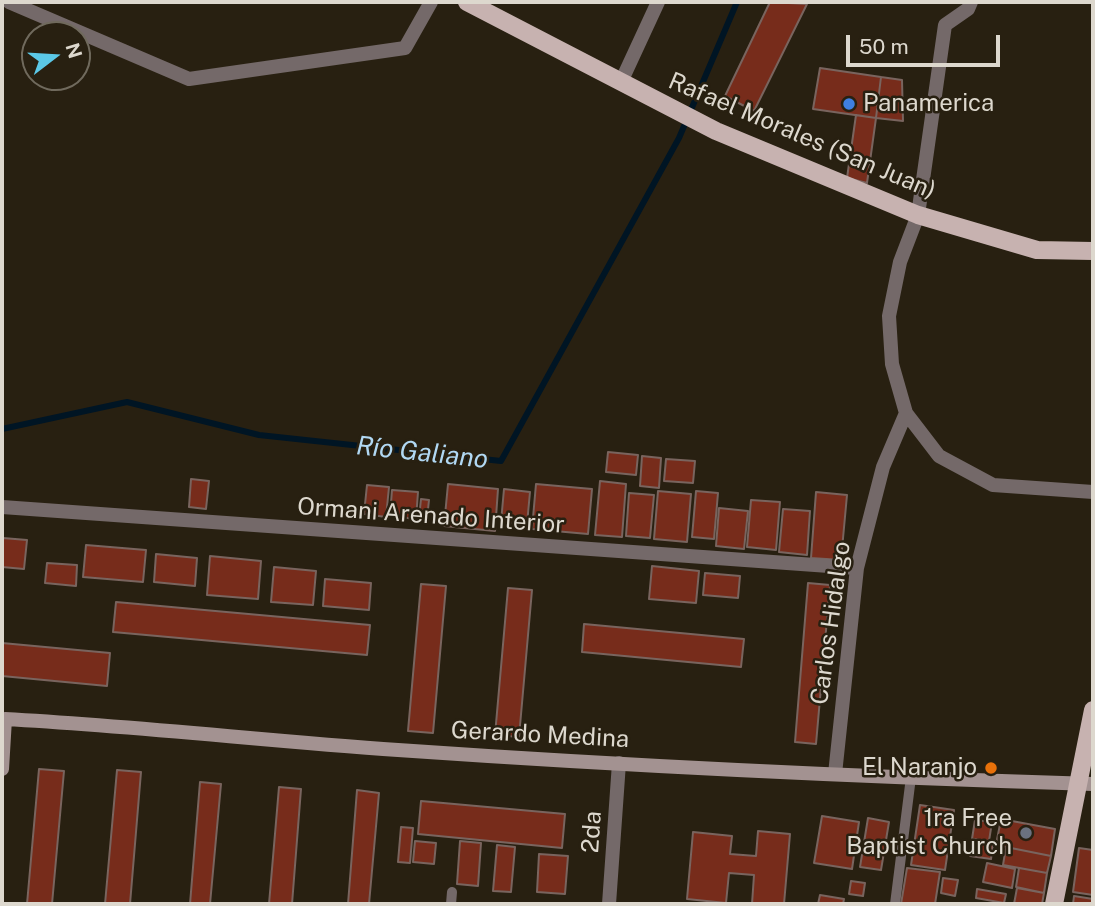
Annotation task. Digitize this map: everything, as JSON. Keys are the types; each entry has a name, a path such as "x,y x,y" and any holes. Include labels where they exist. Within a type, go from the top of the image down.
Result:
{"main road":[{"name":"Rafael Morales (San Juan)","path":"467,2 716,131 918,215 1037,250 1093,251"},
{"path":"1054,904 1085,783 1093,710"}],"street":[{"path":"9,2 189,79 405,48 431,2"},
{"path":"621,82 658,2"},
{"path":"971,2 968,9 945,25 918,215 900,262 888,316 892,364 906,414 939,456 993,485 1093,492"},
{"name":"Carlos Hidalgo","path":"835,774 857,568 883,467 906,414"},
{"name":"Ormani Arenado Interior","path":"2,508 857,568"},
{"path":"2,769 3,719"},
{"name":"Gerardo Medina","path":"3,719 142,727 396,750 835,774 1085,783"},
{"name":"2da","path":"609,904 619,763"}],"lane":[{"path":"895,904 911,777"},
{"path":"451,904 452,892"}],"building":[{"path":"770,2 807,4 754,111 725,96"},
{"path":"820,68 881,77 876,118 813,109"},
{"path":"881,77 902,80 903,121 876,118"},
{"path":"856,115 876,118 867,183 847,178"},
{"path":"608,452 638,455 636,475 606,472"},
{"path":"642,456 661,458 659,488 640,486"},
{"path":"666,459 695,461 693,483 664,481"},
{"path":"191,479 209,481 206,509 189,507"},
{"path":"600,481 626,484 622,537 595,535"},
{"path":"448,484 498,489 495,531 444,526"},
{"path":"536,484 592,489 588,534 532,529"},
{"path":"367,485 389,487 386,517 364,514"},
{"path":"504,489 530,492 527,524 501,522"},
{"path":"392,490 418,492 416,519 390,516"},
{"path":"658,491 691,494 687,542 654,539"},
{"path":"696,491 718,493 714,539 692,537"},
{"path":"816,492 847,495 841,560 811,558"},
{"path":"629,493 654,495 650,538 626,536"},
{"path":"421,499 429,500 427,519 419,518"},
{"path":"751,500 780,502 776,550 747,547"},
{"path":"719,508 748,511 744,549 716,546"},
{"path":"783,509 810,511 807,555 779,552"},
{"path":"3,538 27,540 24,569 2,567"},
{"path":"86,545 146,550 143,582 83,577"},
{"path":"156,554 197,558 195,586 154,582"},
{"path":"210,556 261,561 258,599 207,595"},
{"path":"47,563 77,565 76,586 45,583"},
{"path":"652,566 699,571 696,603 649,599"},
{"path":"274,567 316,571 313,605 271,602"},
{"path":"705,573 740,576 738,598 703,595"},
{"path":"325,579 371,583 369,610 323,606"},
{"path":"808,583 830,585 816,744 795,742"},
{"path":"421,584 446,586 433,733 408,731"},
{"path":"508,588 532,590 519,737 495,735"},
{"path":"116,602 370,625 367,655 113,632"},
{"path":"584,624 744,639 741,667 582,652"},
{"path":"2,643 110,653 107,686 2,676"},
{"path":"39,769 64,771 52,904 27,904"},
{"path":"117,770 141,772 130,904 105,904"},
{"path":"200,782 221,784 210,904 190,904"},
{"path":"279,787 301,789 292,904 269,904"},
{"path":"357,790 379,793 369,904 348,904"},
{"path":"421,801 565,814 562,848 418,834"},
{"path":"920,805 954,810 945,870 911,865"},
{"path":"822,816 859,822 852,869 814,863"},
{"path":"868,818 889,822 881,870 860,867"},
{"path":"1001,819 1055,829 1051,856 996,845"},
{"path":"975,820 992,822 989,841 972,839"},
{"path":"401,827 413,828 410,863 398,862"},
{"path":"758,831 790,834 784,904 752,904 754,875 729,873 726,903 687,899 693,832 732,836 730,854 756,856"},
{"path":"415,841 436,843 434,864 413,862"},
{"path":"460,841 481,843 478,886 457,884"},
{"path":"972,841 993,844 991,859 970,856"},
{"path":"497,845 515,847 511,892 493,891"},
{"path":"1006,847 1051,856 1047,873 1003,865"},
{"path":"1079,848 1093,850 1093,895 1073,892"},
{"path":"539,854 568,856 565,894 537,892"},
{"path":"987,863 1015,869 1012,888 983,882"},
{"path":"907,868 940,872 935,904 901,904"},
{"path":"1019,868 1047,873 1044,893 1016,887"},
{"path":"943,878 958,880 955,896 941,893"},
{"path":"851,881 865,883 863,896 849,894"},
{"path":"1017,888 1044,893 1042,904 1014,904"},
{"path":"977,889 1006,894 1004,903 976,898"},
{"path":"820,895 844,899 843,904 818,904"},
{"path":"1074,896 1093,899 1093,904 1073,904"}],"waterway":[{"name":"Río Galiano","path":"2,429 127,402 259,435 501,461 679,138 737,2"}],"place":[{"name":"Panamerica","path":"849,104"},
{"name":"El Naranjo","path":"991,768"},
{"name":"1ra Free Baptist Church","path":"1026,833"}]}
